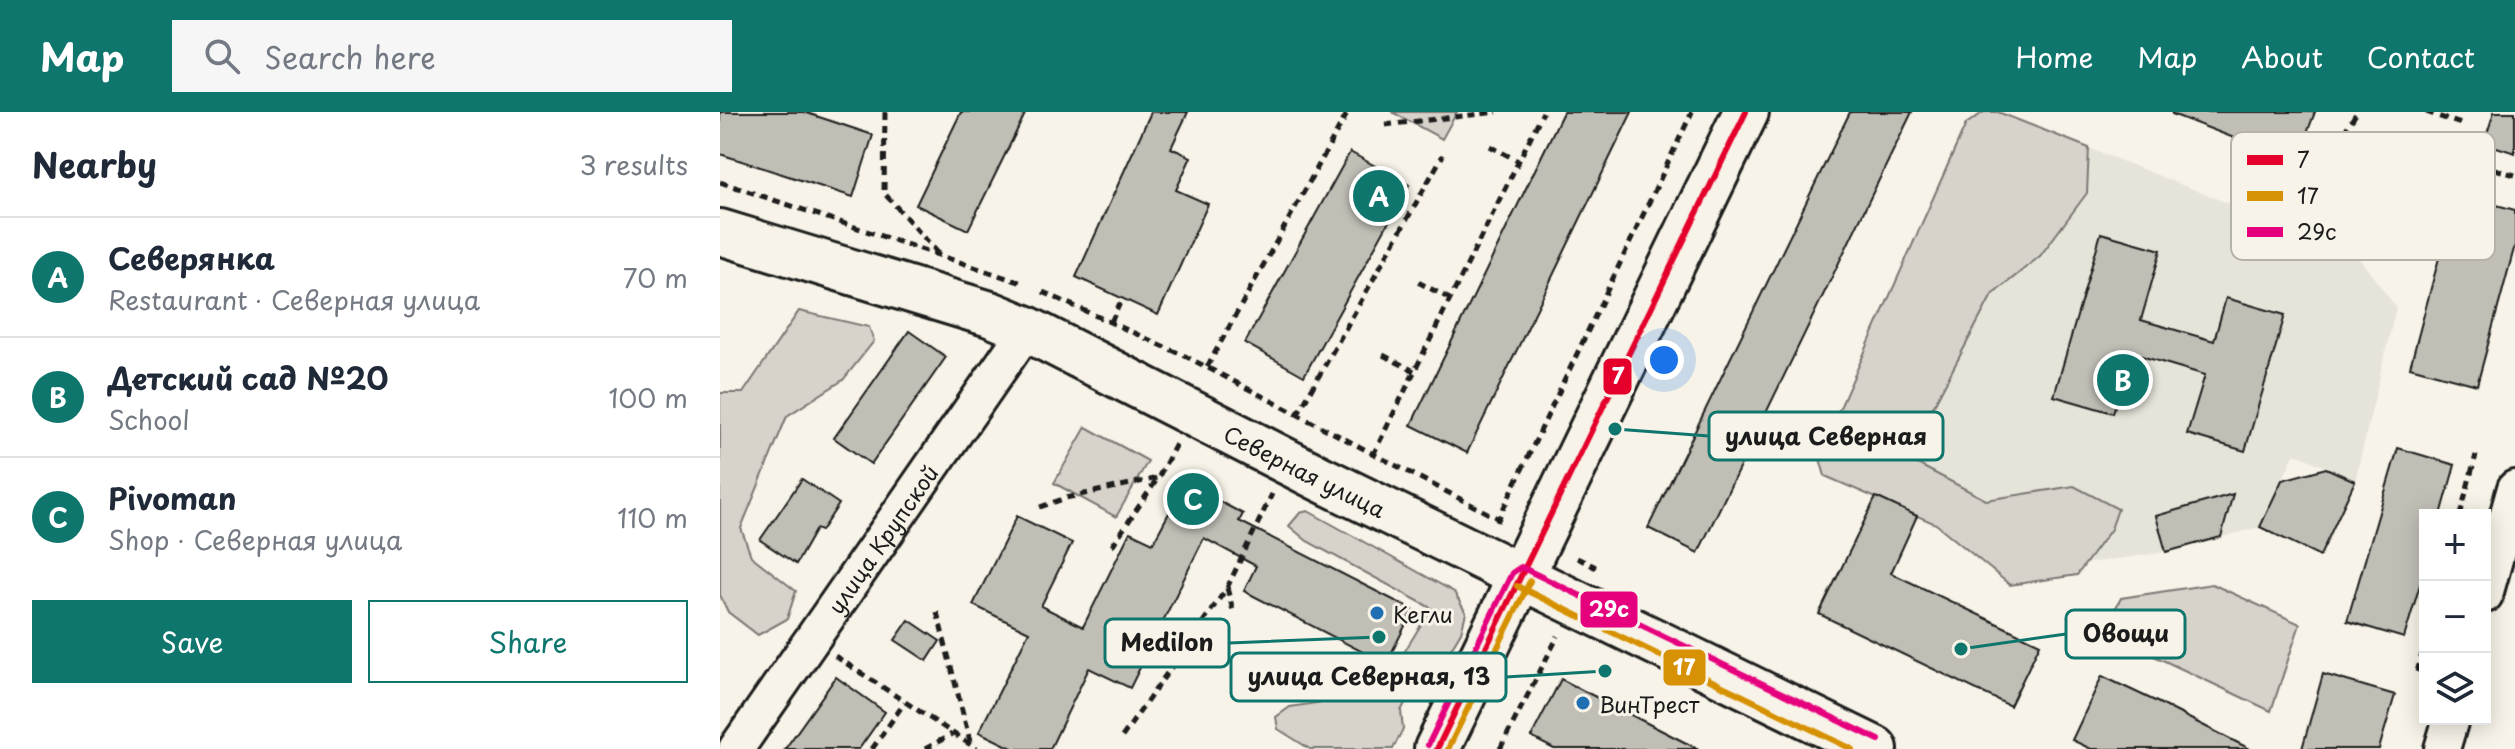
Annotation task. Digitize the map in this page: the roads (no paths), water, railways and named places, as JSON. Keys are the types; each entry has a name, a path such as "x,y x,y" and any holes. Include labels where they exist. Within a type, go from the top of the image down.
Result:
{"street":[{"path":"1437,749 1746,112"},
{"name":"Северная улица","path":"720,232 990,314 1027,329 1319,478 1875,749"},
{"name":"улица Крупской","path":"736,749 1027,329"},
{"path":"2489,581 2515,488"},
{"path":"2442,749 2449,725"}],"place":[{"name":"Северянка","path":"1379,196"},
{"name":"Детский сад №20","path":"2123,380"},
{"name":"улица Северная","path":"1615,429"},
{"name":"Pivoman","path":"1193,499"},
{"name":"Кегли","path":"1377,613"},
{"name":"Medilon","path":"1379,637"},
{"name":"Овощи","path":"1961,649"},
{"name":"улица Северная, 13","path":"1605,671"},
{"name":"ВинТрест","path":"1583,703"}]}
